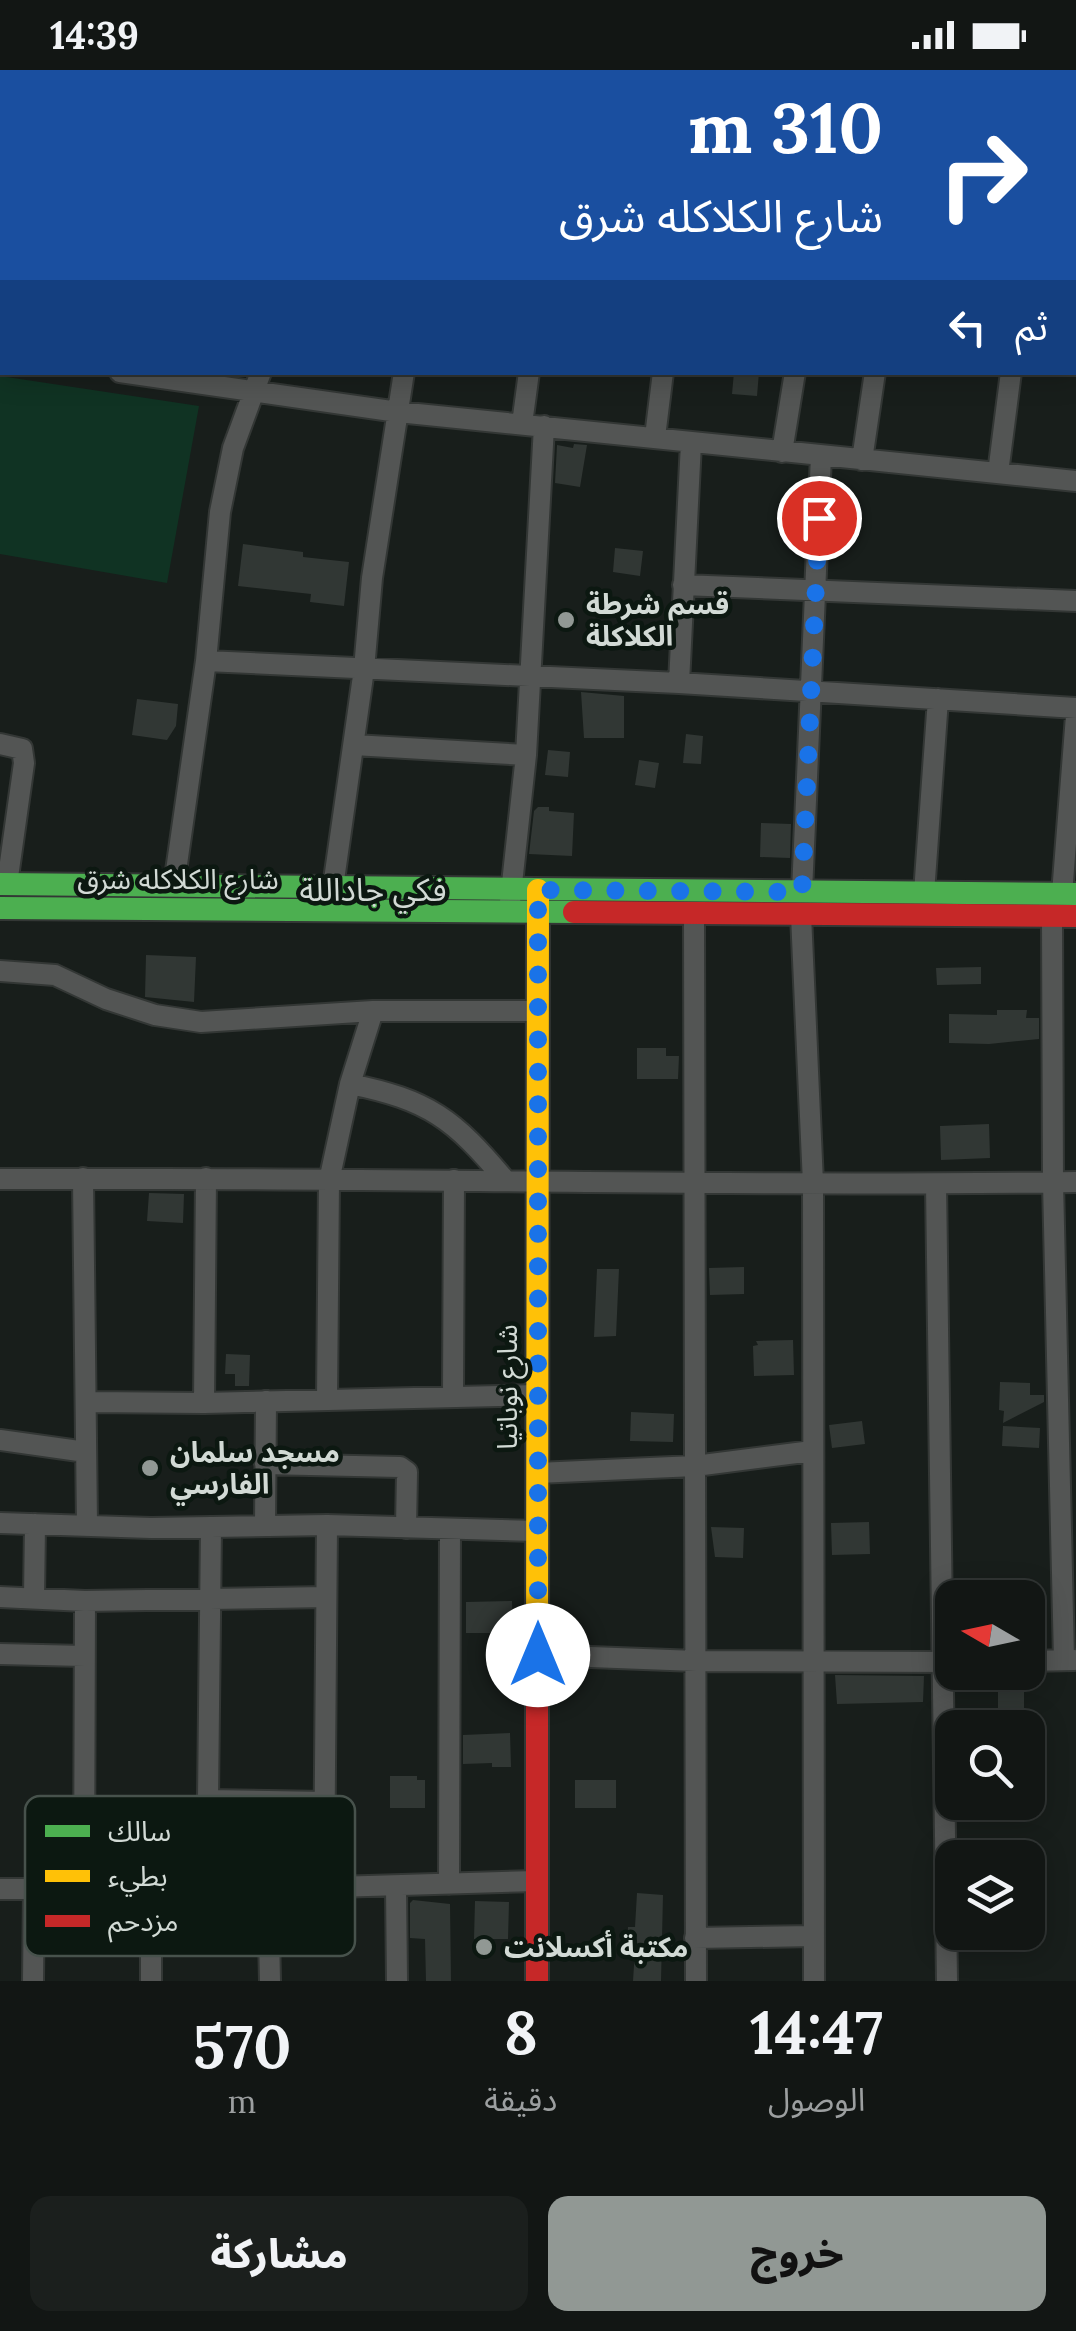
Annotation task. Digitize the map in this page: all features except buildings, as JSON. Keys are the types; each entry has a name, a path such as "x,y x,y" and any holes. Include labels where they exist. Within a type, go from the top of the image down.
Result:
{"street":[{"path":"138,375 398,412 1076,481"},
{"path":"174,885 206,661 220,512 233,448 260,375"},
{"path":"334,887 364,670 372,578 404,375"},
{"path":"522,424 529,375"},
{"path":"655,437 663,375"},
{"path":"782,452 794,375"},
{"path":"862,460 875,375"},
{"path":"998,472 1010,375"},
{"path":"510,902 526,755 544,426"},
{"path":"680,683 691,442"},
{"path":"814,1981 812,1184 802,904 821,456"},
{"path":"683,585 1076,601"},
{"path":"206,661 680,683 1076,708"},
{"path":"924,892 938,699"},
{"path":"1070,1660 1067,1434 1054,1182 1076,716"},
{"path":"0,744 22,749 24,763 3,884"},
{"path":"354,744 526,755"},
{"name":"شارع الكلاكله شرق","path":"3,884 334,887 510,902"},
{"name":"شارع الكلاكله شرق","path":"538,901 694,914 924,892 1067,905"},
{"name":"شارع الكلاكله شرق","path":"0,908 538,901 1067,905"},
{"name":"شارع نوباتيا","path":"537,1981 538,901"},
{"path":"694,914 696,1981"},
{"path":"0,971 55,975 138,1010 201,1022 373,1011 538,1011"},
{"path":"326,1400 330,1182 350,1084 373,1011"},
{"path":"350,1084 420,1103 476,1145 506,1180"},
{"path":"83,1178 88,1526"},
{"path":"204,1403 206,1178"},
{"path":"0,1179 692,1184 1076,1182"},
{"path":"453,1396 454,1180"},
{"path":"936,1184 946,1580"},
{"path":"88,1402 538,1395"},
{"path":"264,1525 266,1402"},
{"path":"0,1440 86,1452"},
{"path":"537,1474 695,1466 812,1451"},
{"path":"266,1464 400,1466 406,1472 406,1528"},
{"path":"0,1523 538,1531"},
{"path":"34,1598 35,1524"},
{"path":"325,1796 327,1525"},
{"path":"207,1796 210,1527"},
{"path":"449,1884 450,1529"},
{"path":"0,1597 326,1598"},
{"path":"84,1600 84,1796"},
{"path":"0,1654 84,1656"},
{"path":"538,1655 696,1661 935,1662"},
{"path":"948,1690 948,1981"},
{"path":"355,1887 537,1880"},
{"path":"396,1886 397,1981"},
{"path":"695,1938 814,1936"},
{"path":"33,1956 33,1981"},
{"path":"152,1956 152,1981"},
{"path":"269,1956 270,1981"}],"green space":[{"path":"0,376 199,406 167,583 0,554"}],"traffic: fast":[{"path":"0,884 1076,894"},
{"path":"0,908 574,912"}],"traffic: slow":[{"path":"537,1678 538,890"}],"traffic: jam":[{"path":"574,912 1076,916"},
{"path":"537,1678 537,1981"}],"place":[{"name":"قسم شرطة الكلاكلة","path":"566,620"},
{"name":"مسجد سلمان الفارسي","path":"150,1468"},
{"name":"مكتبة أكسلانت","path":"484,1947"}],"district":[{"name":"فكي جاداللة","path":"373,890"}],"route":[{"path":"538,1655 538,890 802,892 819,518"}]}
